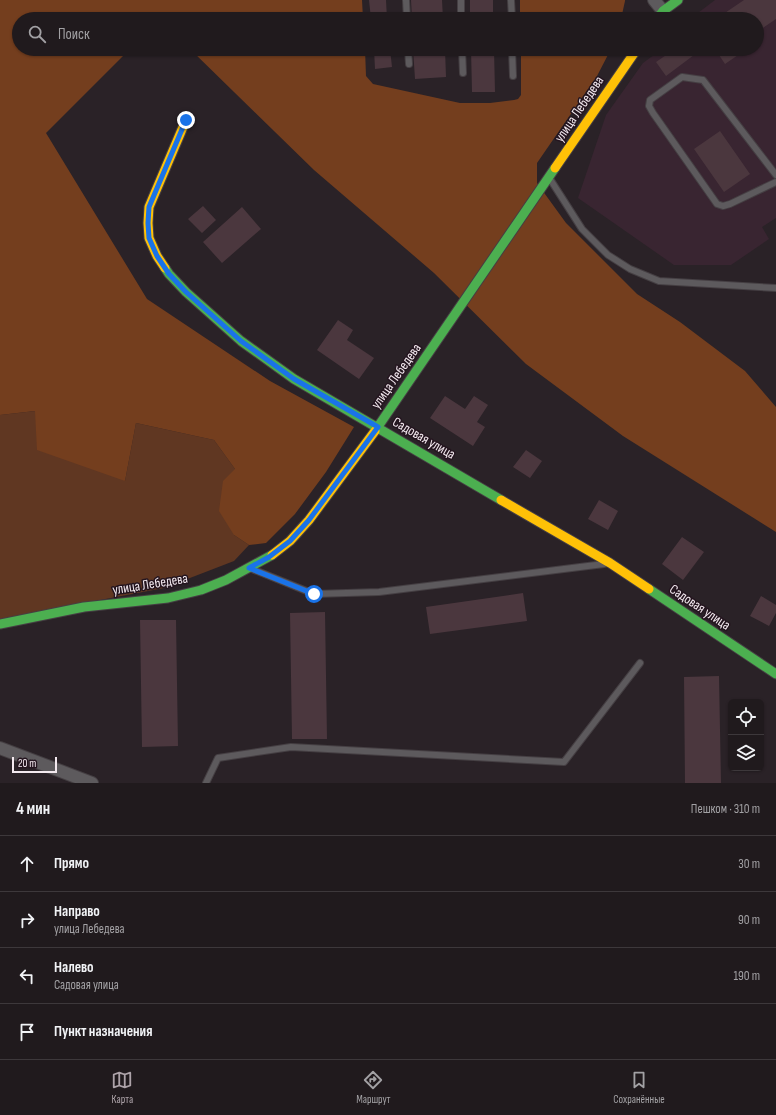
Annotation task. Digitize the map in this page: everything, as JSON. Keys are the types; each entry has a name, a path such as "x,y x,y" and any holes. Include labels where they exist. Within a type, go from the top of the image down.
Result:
{"street":[{"path":"654,0 659,12"},
{"path":"664,12 678,0"},
{"name":"улица Лебедева","path":"0,624 84,607 168,598 201,590 226,580 269,557 290,541 309,520 378,427 632,56"},
{"name":"Садовая улица","path":"186,120 149,207 148,223 149,238 157,256 169,274 186,292 241,341 294,379 610,563 776,674"},
{"path":"0,748 92,783"}],"lane":[{"path":"406,0 407,12"},
{"path":"461,0 461,12"},
{"path":"511,0 512,12"},
{"path":"408,56 409,64"},
{"path":"462,56 463,73"},
{"path":"512,56 513,76"},
{"path":"776,175 703,80 682,77 650,100 649,106 653,113 716,204 723,206 730,204 776,182"},
{"path":"550,178 582,229 608,255 630,269 659,281 776,288"},
{"path":"249,568 314,594 379,592 610,563"},
{"path":"206,783 218,758 290,746 564,762 640,663"}],"shaded area":[{"path":"0,0 362,0 363,12 12,12 12,56 123,56 46,133 147,299 270,381 354,427 326,472 295,514 266,543 249,545 234,535 219,511 223,481 235,469 214,440 136,423 125,481 37,450 35,411 0,415"},
{"path":"520,0 625,0 623,12 520,12"},
{"path":"715,0 776,0 776,218 762,227 769,239 731,265 674,265 578,198 606,115 643,63 652,56 764,56 764,12 699,12"},
{"path":"197,56 365,56 366,76 373,84 460,103 490,103 518,99 521,95 521,56 607,56 597,76 537,163 537,183 566,223 637,294 680,322 745,371 776,407 776,532 623,436 526,364 434,273 314,170"},
{"path":"35,411 125,481 136,423 214,440 235,469 234,535 249,545 234,561 164,588 0,620 0,415"}],"building":[{"path":"369,0 386,0 387,12 370,12"},
{"path":"411,0 442,0 443,12 412,12"},
{"path":"470,0 493,0 493,12 470,12"},
{"path":"744,0 776,0 776,19 764,27 764,12 726,12"},
{"path":"374,56 391,56 392,67 375,69"},
{"path":"413,56 445,56 446,77 415,79"},
{"path":"471,56 494,56 495,92 472,92"},
{"path":"665,56 693,56 666,76 656,62"},
{"path":"720,56 737,56 725,64"},
{"path":"720,131 750,174 724,192 694,149"},
{"path":"203,206 216,220 202,233 188,219"},
{"path":"242,207 261,229 222,263 203,242"},
{"path":"338,320 353,330 347,340 374,358 359,379 317,350"},
{"path":"445,396 465,409 474,396 488,405 477,422 485,427 473,446 430,418"},
{"path":"526,450 542,461 530,478 513,467"},
{"path":"599,500 618,511 608,530 588,519"},
{"path":"682,537 704,552 683,580 662,564"},
{"path":"523,593 527,621 430,634 426,607"},
{"path":"761,596 776,605 776,613 769,626 750,616"},
{"path":"325,612 327,739 292,739 290,613"},
{"path":"140,620 176,620 178,746 142,747"},
{"path":"719,676 721,783 685,783 684,677"}],"traffic: fast":[{"path":"662,12 678,0"},
{"path":"375,431 555,168"},
{"path":"165,268 186,292 241,341 294,379 501,500"},
{"path":"0,624 84,607 168,598 201,590 226,580 272,555"},
{"path":"649,589 776,674"}],"traffic: slow":[{"path":"555,168 632,56"},
{"path":"165,268 157,256 149,238 149,207 186,120"},
{"path":"272,555 290,541 309,520 375,431"},
{"path":"501,500 610,563 649,589"}],"route":[{"path":"186,120 149,207 149,238 157,256 169,274 186,292 241,341 294,379 378,427 309,520 290,541 269,557 249,568 314,594"}]}
